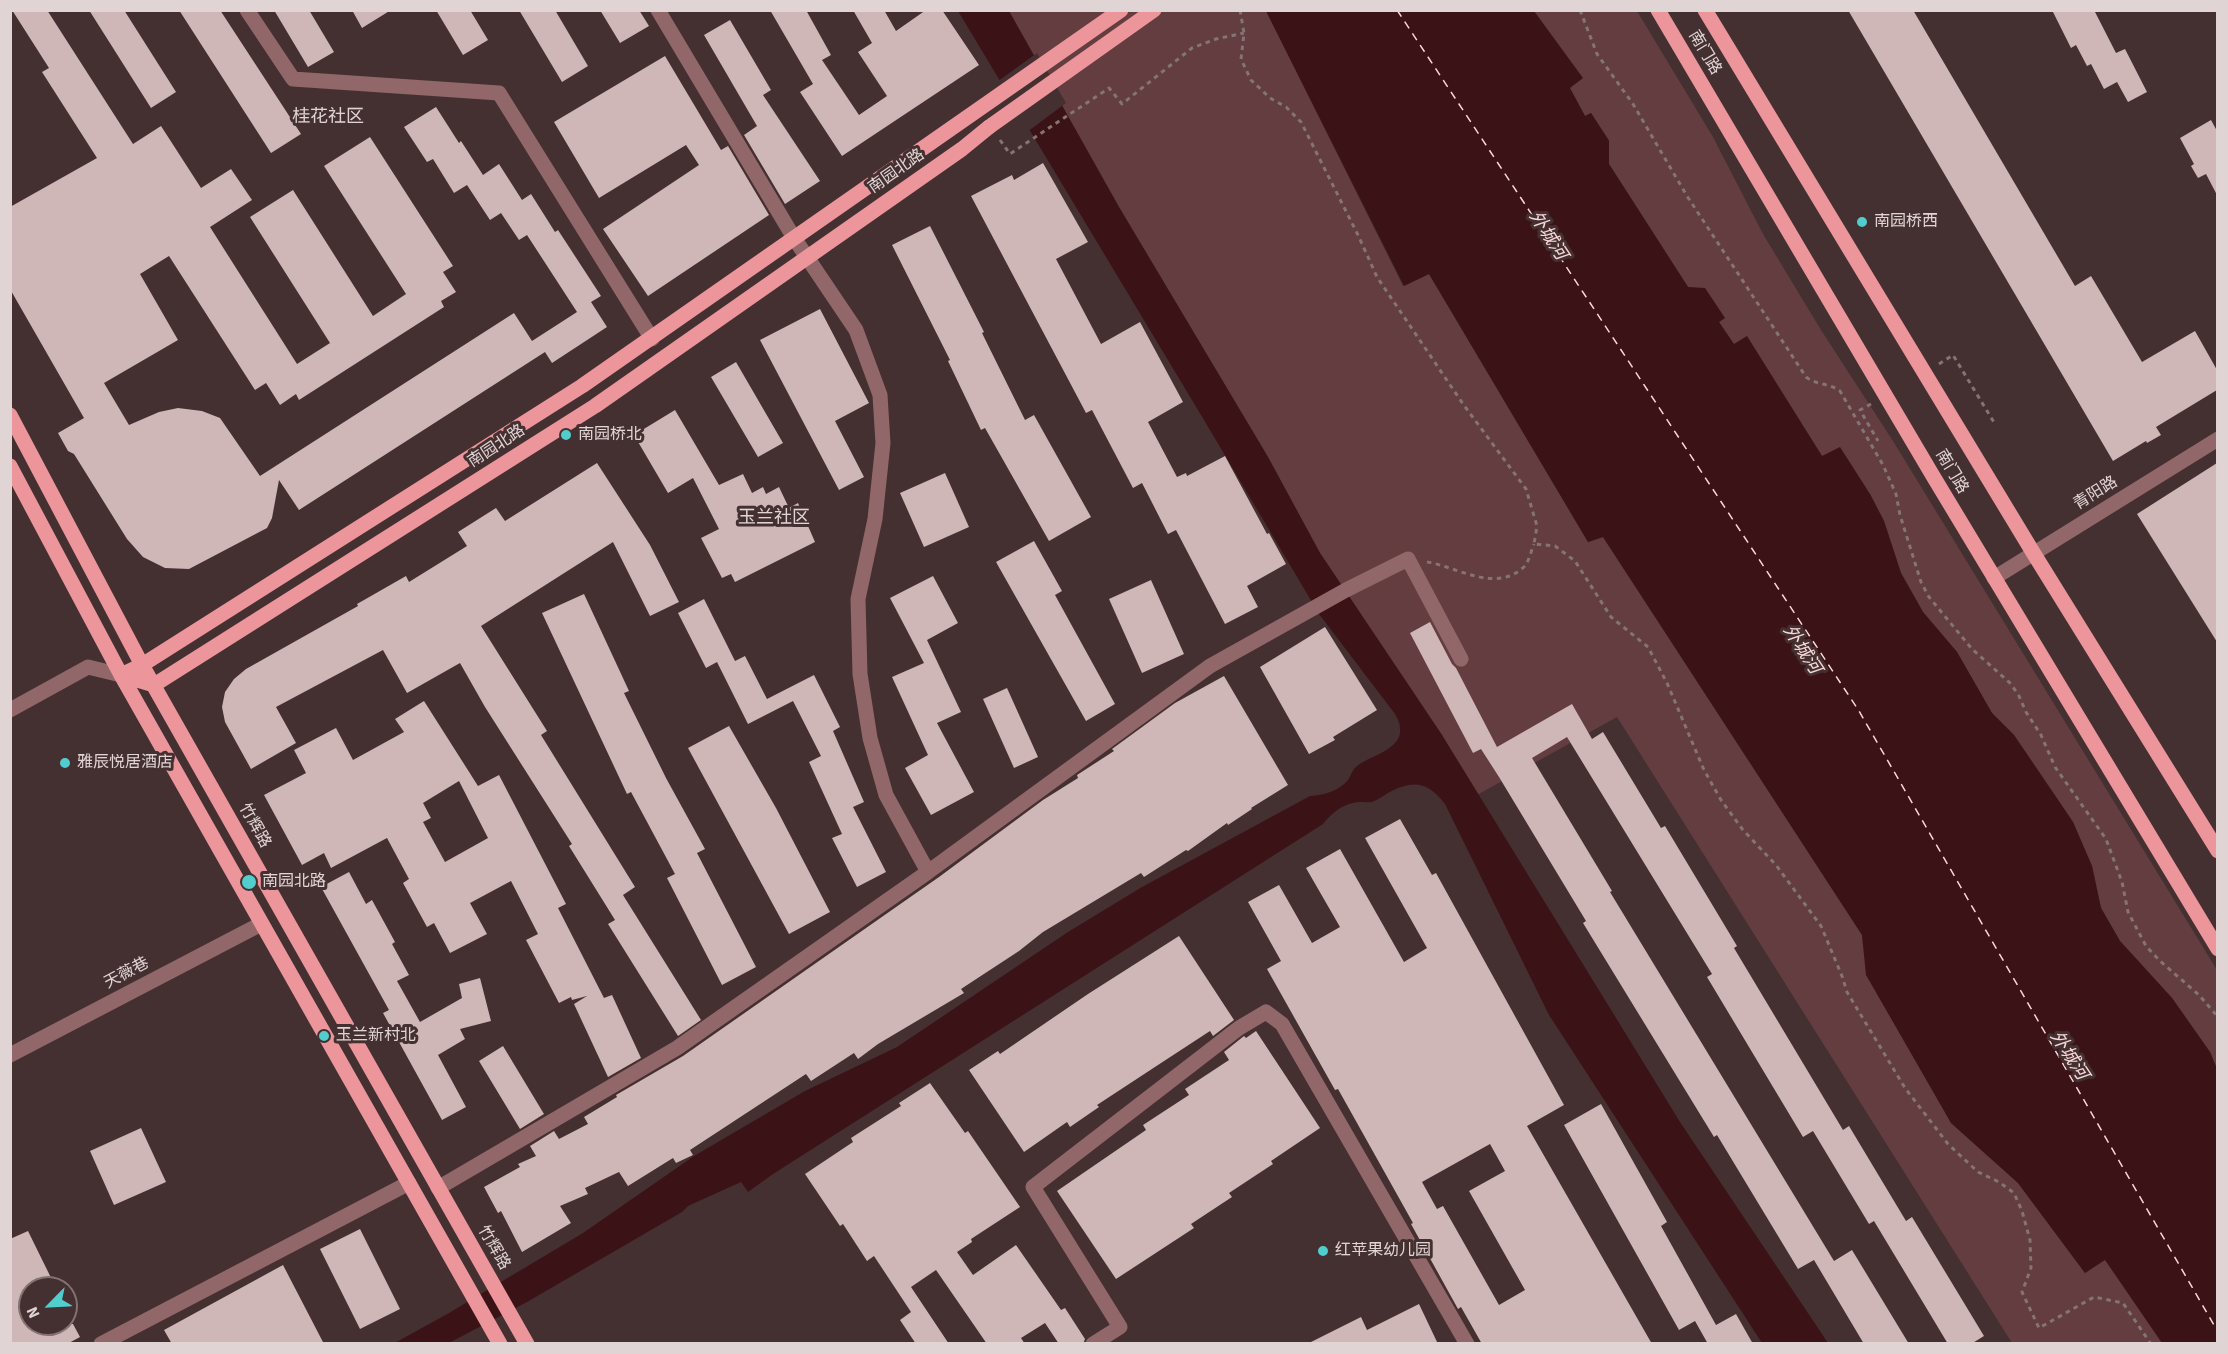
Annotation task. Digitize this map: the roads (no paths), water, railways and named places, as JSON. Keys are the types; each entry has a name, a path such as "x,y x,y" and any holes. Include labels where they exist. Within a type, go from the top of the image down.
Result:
{"main road":[{"name":"南园北路","path":"121,675 142,665 495,442 652,339 1121,10"},
{"name":"南园北路","path":"154,685 585,412 808,258 1154,10"},
{"name":"南门路","path":"1658,10 1994,578 2217,949"},
{"name":"南门路","path":"1706,10 2034,554 2217,851"},
{"name":"竹辉路","path":"10,415 142,665 527,1344"},
{"path":"10,466 121,675 496,1338"},
{"path":"121,675 154,685"}],"street":[{"path":"247,10 294,79 500,93 652,339"},
{"path":"658,10 794,238 856,330 880,394 883,443 875,519 858,599 860,674 870,738 886,795 928,872"},
{"name":"青阳路","path":"1994,578 2217,439"},
{"path":"438,1188 677,1048 928,872 1210,666 1346,590 1408,559 1461,659"},
{"path":"10,710 88,667 121,675"},
{"name":"天薇巷","path":"10,1055 261,924"},
{"path":"1093,1344 1120,1327 1033,1187 1239,1028 1266,1012 1282,1024 1467,1344"},
{"path":"101,1344 409,1183"}],"water":[{"path":"958,11 1009,11 1119,207 1268,457 1320,553 1442,735 1680,1122 1828,1343 1762,1343 1549,1015 1445,804 1426,787 1412,785 1397,789 1372,802 1355,802 1340,808 1323,824 748,1192 741,1182 688,1206 682,1212 527,1302 449,1343 393,1344 583,1233 694,1156 805,1091 897,1047 1068,932 1142,887 1310,796 1336,790 1348,780 1356,767 1391,747 1399,736 1400,724 1395,714 1319,614"},
{"name":"外城河","path":"1266,11 1534,11 1583,78 1570,88 1585,116 1591,113 1609,141 1609,164 1688,287 1705,288 1725,318 1719,322 1734,344 1747,336 1822,456 1840,447 1884,521 1901,573 1923,612 1957,652 1992,713 2014,735 2073,822 2092,866 2101,908 2120,941 2172,998 2210,1052 2218,1071 2217,1343 2162,1343 2105,1260 2085,1273 2018,1183 1951,1123 1866,975 1862,935 1603,537 1588,542 1429,274 1404,286"}],"place":[{"name":"南园桥西","path":"1862,222"},
{"name":"南园桥北","path":"566,435"},
{"name":"雅辰悦居酒店","path":"65,763"},
{"name":"南园北路","path":"249,882"},
{"name":"玉兰新村北","path":"324,1036"},
{"name":"红苹果幼儿园","path":"1323,1251"}],"district":[{"name":"桂花社区","path":"328,118"},
{"name":"玉兰社区","path":"774,519"}]}
